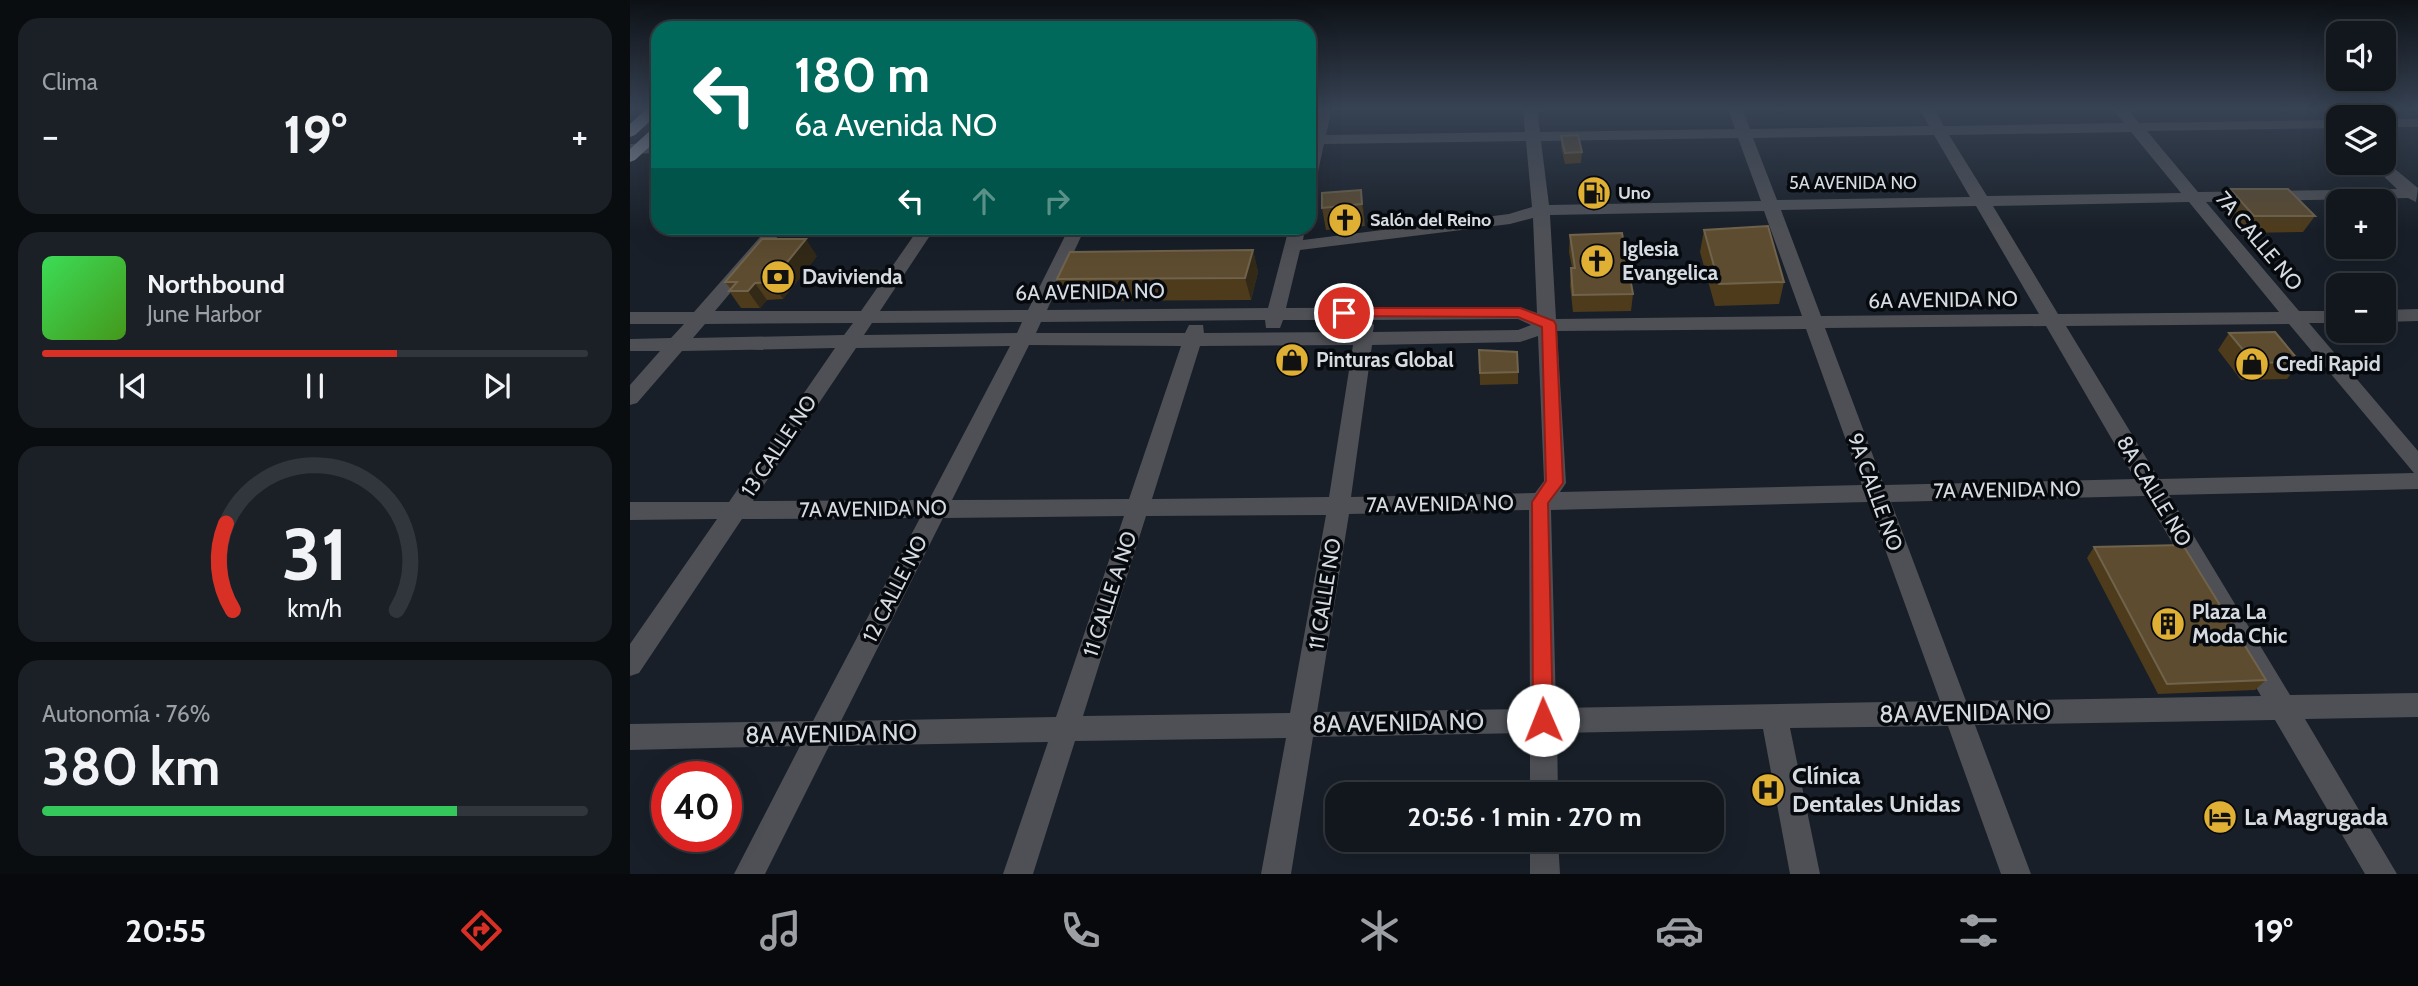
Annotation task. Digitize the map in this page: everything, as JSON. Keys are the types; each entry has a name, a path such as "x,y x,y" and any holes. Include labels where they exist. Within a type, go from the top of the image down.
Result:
{"street":[{"path":"633,152 651,149"},
{"path":"1533,149 1541,210 1549,325 1555,483 1540,502 1544,782"},
{"name":"9A CALLE NO","path":"1750,149 1812,324 2016,874"},
{"name":"8A CALLE NO","path":"1950,149 2382,874"},
{"name":"7A CALLE NO","path":"2153,149 2418,466"},
{"path":"2392,175 2416,195"},
{"name":"5A AVENIDA NO","path":"1292,246 1510,219 1541,210 2416,195"},
{"path":"630,398 771,235"},
{"name":"13 CALLE NO","path":"630,665 922,235"},
{"name":"12 CALLE NO","path":"749,874 1074,235"},
{"path":"1268,341 1295,235"},
{"name":"11 CALLE NO","path":"1276,874 1339,506 1367,313"},
{"name":"6A AVENIDA NO","path":"630,318 1520,313 1549,325"},
{"name":"11 CALLE A NO","path":"1018,874 1202,314"},
{"path":"2396,316 2418,316"},
{"name":"6A AVENIDA NO","path":"630,345 1023,339 1268,341 1520,336 1549,325 2326,317"},
{"name":"7A AVENIDA NO","path":"630,511 1339,506 2418,481"},
{"name":"8A AVENIDA NO","path":"630,737 2418,705"},
{"path":"1774,716 1805,874"},
{"path":"1544,852 1545,874"}],"building":[{"path":"1564,149 1581,149 1582,152 1565,153"},
{"path":"2230,189 2288,189 2315,216 2254,216"},
{"path":"1361,190 1362,204 1322,208 1322,193"},
{"path":"1768,226 1784,282 1719,284 1704,230"},
{"path":"1622,233 1633,294 1573,295 1571,268 1575,268 1570,235"},
{"path":"762,239 806,239 771,282 755,283 748,291 729,291 737,282 725,282"},
{"path":"1253,250 1245,278 1057,279 1070,252"},
{"path":"2275,332 2300,362 2254,363 2229,333"},
{"path":"1479,350 1517,352 1518,372 1480,373"},
{"name":"Plaza La Moda Chic","path":"2183,545 2266,680 2167,684 2094,547"}],"place":[{"name":"Uno","path":"1594,193"},
{"name":"Salón del Reino","path":"1345,220"},
{"name":"Iglesia Evangelica","path":"1597,261"},
{"name":"Davivienda","path":"778,277"},
{"name":"Pinturas Global","path":"1292,360"},
{"name":"Credi Rapid","path":"2252,364"},
{"name":"Plaza La Moda Chic","path":"2168,624"},
{"name":"Clínica Dentales Unidas","path":"1768,790"},
{"name":"La Magrugada","path":"2220,817"}],"route":[{"path":"1344,313 1520,313 1549,325 1555,483 1540,502 1543,720"}]}
